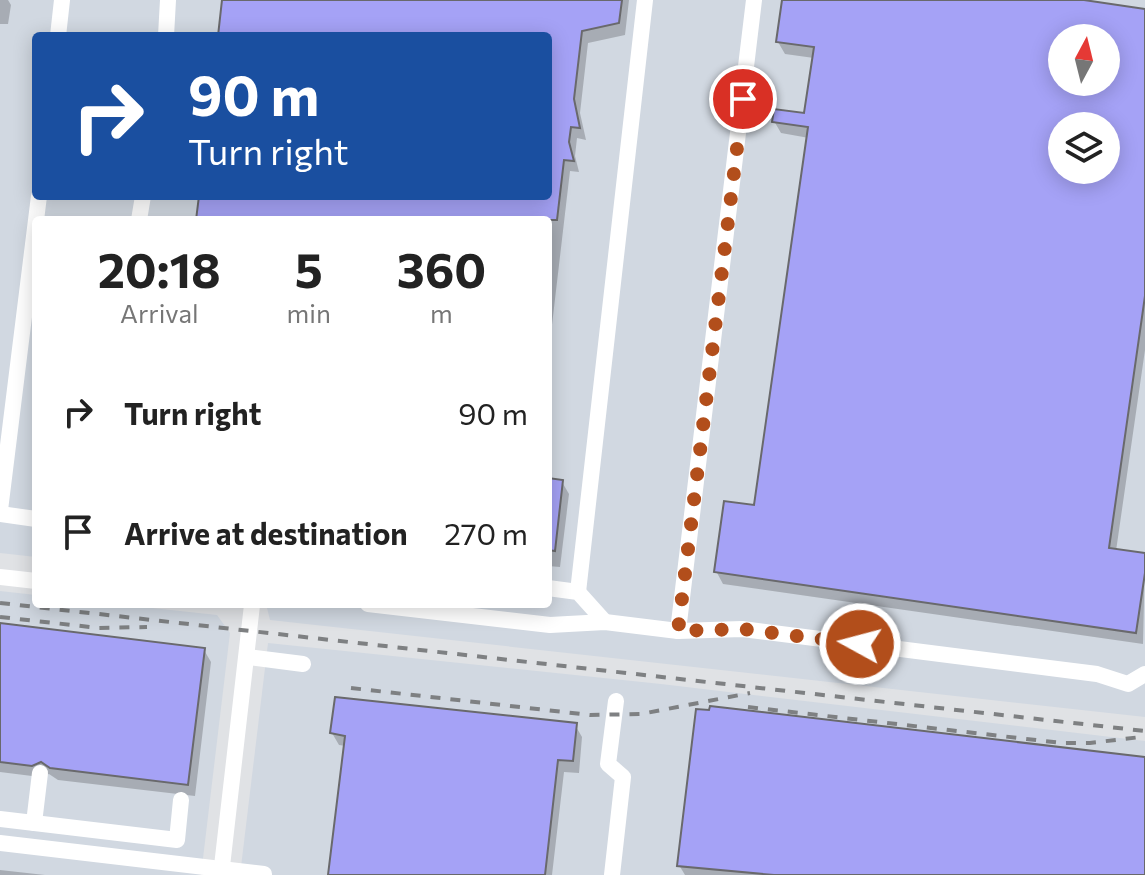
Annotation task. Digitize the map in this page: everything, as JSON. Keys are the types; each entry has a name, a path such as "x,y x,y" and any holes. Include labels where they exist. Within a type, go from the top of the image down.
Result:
{"street":[{"path":"58,32 62,0"},
{"path":"166,32 168,0"},
{"path":"578,592 645,0"},
{"path":"678,631 754,0"},
{"path":"32,253 0,512 32,518"},
{"path":"0,577 32,581"},
{"path":"552,589 578,592 605,622"},
{"path":"222,872 248,657 249,608"},
{"path":"403,608 550,625 605,622 678,631 742,629 1097,674 1128,684 1145,674"},
{"path":"248,657 303,664"},
{"path":"612,875 623,777 608,764 616,701"},
{"path":"34,823 40,773"},
{"path":"0,819 177,840 181,800"},
{"path":"0,843 173,869 264,874"}],"shaded area":[{"path":"0,0 1145,0 1145,717 270,620 267,608 552,608 552,216 32,216 32,557 0,553"},
{"path":"0,591 32,595 32,608 152,608 217,615 230,633 201,875 0,875"},
{"path":"268,643 661,684 1145,741 1145,875 240,875"}],"building":[{"path":"222,0 622,0 619,23 582,31 574,99 580,128 571,127 569,142 574,161 564,160 557,220 552,220 552,216 196,216 198,200 552,200 552,32 218,32"},
{"path":"782,0 1084,0 1145,9 1145,296 1109,548 1145,553 1136,633 714,572 724,501 754,505 808,127 772,122 774,109 804,113 814,47 776,42"},
{"path":"552,479 563,480 555,551 552,551"},
{"path":"0,623 205,648 188,785 50,768 41,762 32,766 0,762"},
{"path":"335,697 577,723 573,761 558,760 545,875 328,875 345,736 330,733"},
{"path":"710,706 1145,757 1145,875 774,875 677,866 696,709 709,710"}],"railway":[{"path":"0,603 32,607"},
{"path":"45,608 1145,731"},
{"path":"0,617 99,628 147,627"},
{"path":"351,688 590,715 641,714 750,693"},
{"path":"748,707 1062,743 1141,737"}],"route":[{"path":"743,99 678,631 742,629 860,644"}]}
